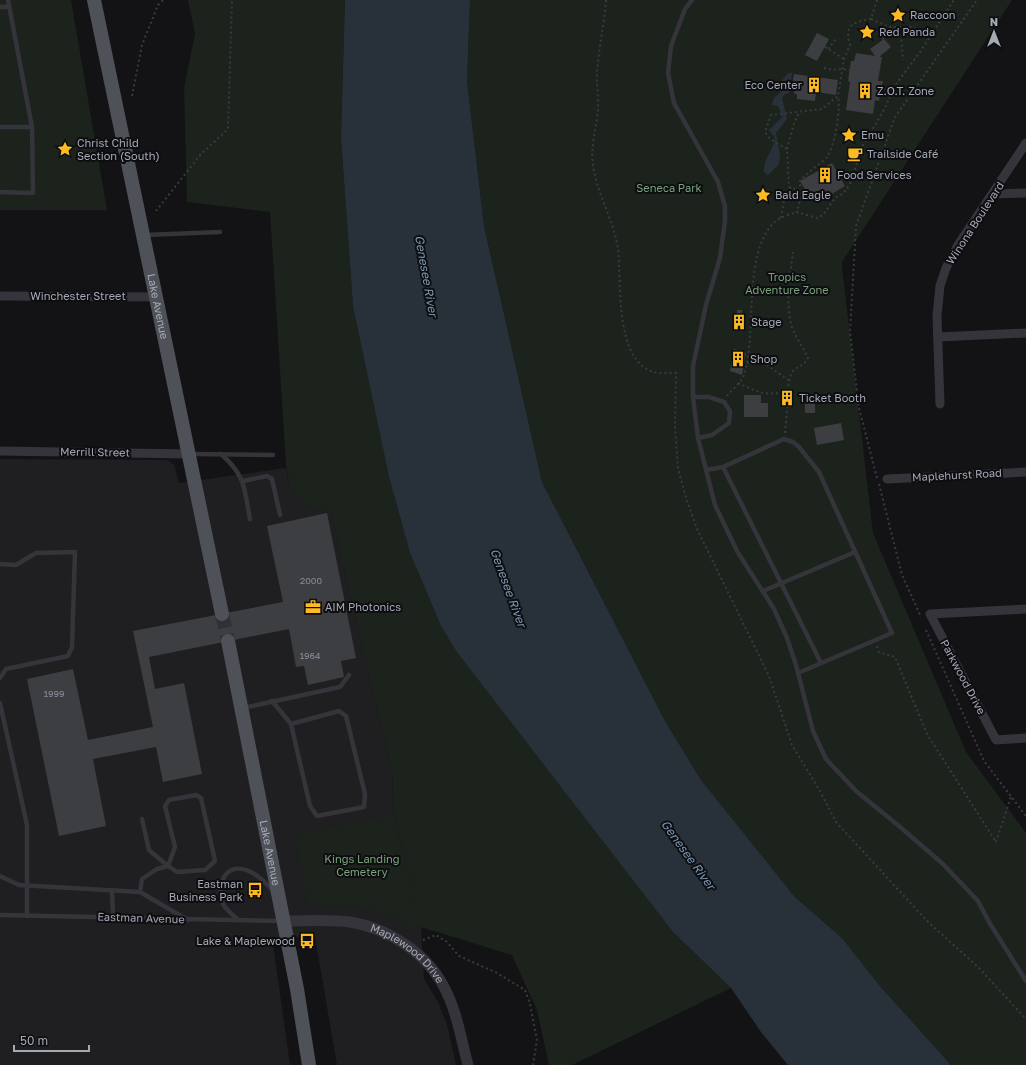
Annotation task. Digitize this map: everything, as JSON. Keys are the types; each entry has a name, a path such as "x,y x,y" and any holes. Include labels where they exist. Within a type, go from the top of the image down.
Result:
{"main road":[{"name":"Lake Avenue","path":"94,0 190,454 222,614"},
{"name":"Lake Avenue","path":"228,641 297,989 309,1065"}],"street":[{"name":"Winona Boulevard","path":"940,404 938,337 939,295 946,268 958,245 1026,144"},
{"path":"993,194 1026,193"},
{"name":"Winchester Street","path":"0,296 157,297"},
{"path":"938,337 1026,333"},
{"name":"Merrill Street","path":"0,451 190,454"},
{"name":"Maplehurst Road","path":"887,478 1026,472"},
{"name":"Parkwood Drive","path":"1026,609 930,614 996,740 1026,738"},
{"name":"Maplewood Drive","path":"283,921 349,922 374,928 390,935 416,953 436,974 449,997 468,1065"}],"lane":[{"path":"0,192 33,193 32,127 8,0"},
{"path":"687,0 671,46 668,73 670,88 674,103 718,182 723,195 725,221 720,258 697,344 693,366 693,397 698,438 715,505 737,551 774,609 787,638 813,731 826,760 856,791 900,826 943,864 978,901 989,922 1026,981"},
{"path":"685,9 692,0"},
{"path":"0,7 9,7"},
{"path":"0,127 32,127"},
{"path":"144,235 220,232"},
{"path":"693,397 709,397 724,402 730,411 728,423 712,435 698,438"},
{"path":"706,470 724,467 784,439 793,442 799,447 819,472 892,633 798,673"},
{"path":"190,454 273,455"},
{"path":"221,454 235,466 243,480 250,519"},
{"path":"724,467 821,663"},
{"path":"243,480 267,476 272,479 280,515"},
{"path":"0,564 16,564 36,553 75,552 72,647 68,656 6,669 0,678"},
{"path":"763,591 855,552"},
{"path":"241,708 340,687 349,675"},
{"path":"0,702 27,825 26,916"},
{"path":"272,702 291,724 310,806 317,816 364,807 365,794 346,716 339,711 291,724"},
{"path":"142,819 149,850 168,866 177,872 205,870 215,861 201,798 196,794 169,800 165,806 175,847 168,866"},
{"path":"140,892 142,879 157,869 168,866"},
{"path":"238,920 224,905 220,894 223,876 227,872 240,868 252,872 263,880 278,896"},
{"path":"0,876 19,885 27,886 140,892 188,920"},
{"path":"112,890 112,916"},
{"name":"Eastman Avenue","path":"0,915 112,916 188,920 283,921"}],"path":[{"path":"132,96 142,45 158,5 163,0"},
{"path":"156,211 201,154 228,129 232,0"},
{"path":"606,0 604,30 597,73 598,106 592,150 593,166 618,248 619,297 624,330 633,357 646,368 658,374 676,373"},
{"path":"871,19 878,0"},
{"path":"724,402 744,377 751,343 755,265 766,234 781,218 797,212 817,218 823,215 838,196 843,194 850,184 862,147 885,108 894,87 920,52 954,0"},
{"path":"977,0 895,117 856,226 850,332 859,408 902,575 984,761 1026,816"},
{"path":"797,212 802,191 799,182 804,175 827,157 834,140 840,106 838,96 842,69 844,59 850,45 847,34 851,25 860,20 871,19 892,27 910,27 922,31"},
{"path":"892,27 901,36 903,60"},
{"path":"828,49 836,39"},
{"path":"825,47 844,59"},
{"path":"824,68 833,71 842,69 850,70"},
{"path":"787,149 770,139 765,132 771,115 799,113 822,109 838,96"},
{"path":"791,188 788,180 787,149 794,123 799,113"},
{"path":"791,188 802,191"},
{"path":"781,218 784,200 791,188"},
{"path":"787,396 790,388 789,380 793,371 804,365 808,358 793,328 789,312 788,297 793,252"},
{"path":"747,363 766,364 789,380"},
{"path":"738,383 764,394 771,395 788,391"},
{"path":"784,439 788,400"},
{"path":"874,640 879,652 895,657 927,734 996,842 1011,797"},
{"path":"423,940 436,935 447,942 459,956 497,973 525,990 530,1004 537,1040 533,1065"}],"shaded area":[{"name":"Eastman Business Park","path":"0,459 167,460 174,465 179,483 286,468 290,488 311,509 331,511 392,773 394,813 421,927 424,979 438,1002 448,1028 456,1065 337,1065 315,937 272,937 290,1065 0,1065"}],"green space":[{"path":"0,0 71,0 107,210 0,210"},
{"name":"Kings Landing Cemetery","path":"188,0 345,0 341,138 353,305 389,477 410,553 441,626 673,932 731,988 572,1065 549,1065 537,1010 512,955 421,927 420,924 416,931 402,922 377,911 351,906 308,905 295,835 394,815 418,917 394,813 392,773 331,512 311,509 290,488 286,465 270,212 187,202 184,88 195,34"},
{"name":"Seneca Park","path":"470,0 1012,0 842,262 842,267 873,533 966,752 1026,833 1026,1065 951,1065 880,986 842,938 794,896 701,780 665,721 542,482 484,226 467,81"}],"water":[{"name":"Genesee River","path":"345,0 470,0 467,81 484,226 542,482 665,721 701,780 794,896 842,938 880,986 951,1065 788,1065 761,1032 731,988 673,932 457,652 441,626 410,553 389,477 353,306 341,138"},
{"path":"788,73 792,73 789,93 785,94 782,98 787,119 776,133 780,154 779,164 768,175 764,172 764,167 775,138 768,129 770,129 782,117 778,106 772,105 774,98 781,92 776,88"}],"building":[{"path":"883,28 889,34 883,40 877,34"},
{"path":"817,33 829,39 817,61 805,55"},
{"name":"Z.O.T. Zone","path":"884,39 891,47 879,57 882,57 878,81 883,81 879,101 875,100 873,114 846,110 851,61 854,61 856,53 875,56 870,49"},
{"name":"Eco Center","path":"794,74 838,80 836,95 816,92 815,101 797,99 797,94 794,94 795,89 792,88"},
{"name":"Food Services","path":"832,163 845,186 827,197 822,189 809,196 800,181"},
{"name":"Stage","path":"737,310 742,310 742,326 737,326"},
{"name":"Shop","path":"734,349 746,353 742,375 730,371"},
{"path":"744,395 761,395 761,403 768,403 768,417 744,417"},
{"name":"Ticket Booth","path":"783,396 791,396 791,400 783,400"},
{"path":"805,400 815,400 815,413 805,413"},
{"path":"841,423 844,440 817,445 814,428"},
{"path":"327,513 356,658 341,661 344,677 308,685 304,666 296,667 289,629 149,657 155,689 184,683 202,774 163,782 156,747 93,759 106,826 59,836 27,679 73,669 88,740 153,727 133,631 283,602 267,526"}],"tunnel":[{"path":"222,614 228,641"}],"place":[{"name":"Raccoon","path":"898,15"},
{"name":"Red Panda","path":"867,32"},
{"name":"Eco Center","path":"814,85"},
{"name":"Z.O.T. Zone","path":"865,91"},
{"name":"Emu","path":"849,135"},
{"name":"Christ Child Section (South)","path":"65,149"},
{"name":"Trailside Café","path":"855,154"},
{"name":"Food Services","path":"825,175"},
{"name":"Bald Eagle","path":"763,195"},
{"name":"Stage","path":"739,322"},
{"name":"Shop","path":"738,359"},
{"name":"Ticket Booth","path":"787,398"},
{"name":"AIM Photonics","path":"313,607"},
{"name":"Eastman Business Park","path":"255,890"},
{"name":"Lake & Maplewood","path":"307,941"}],"park label":[{"name":"Tropics Adventure Zone","path":"787,283"}]}
